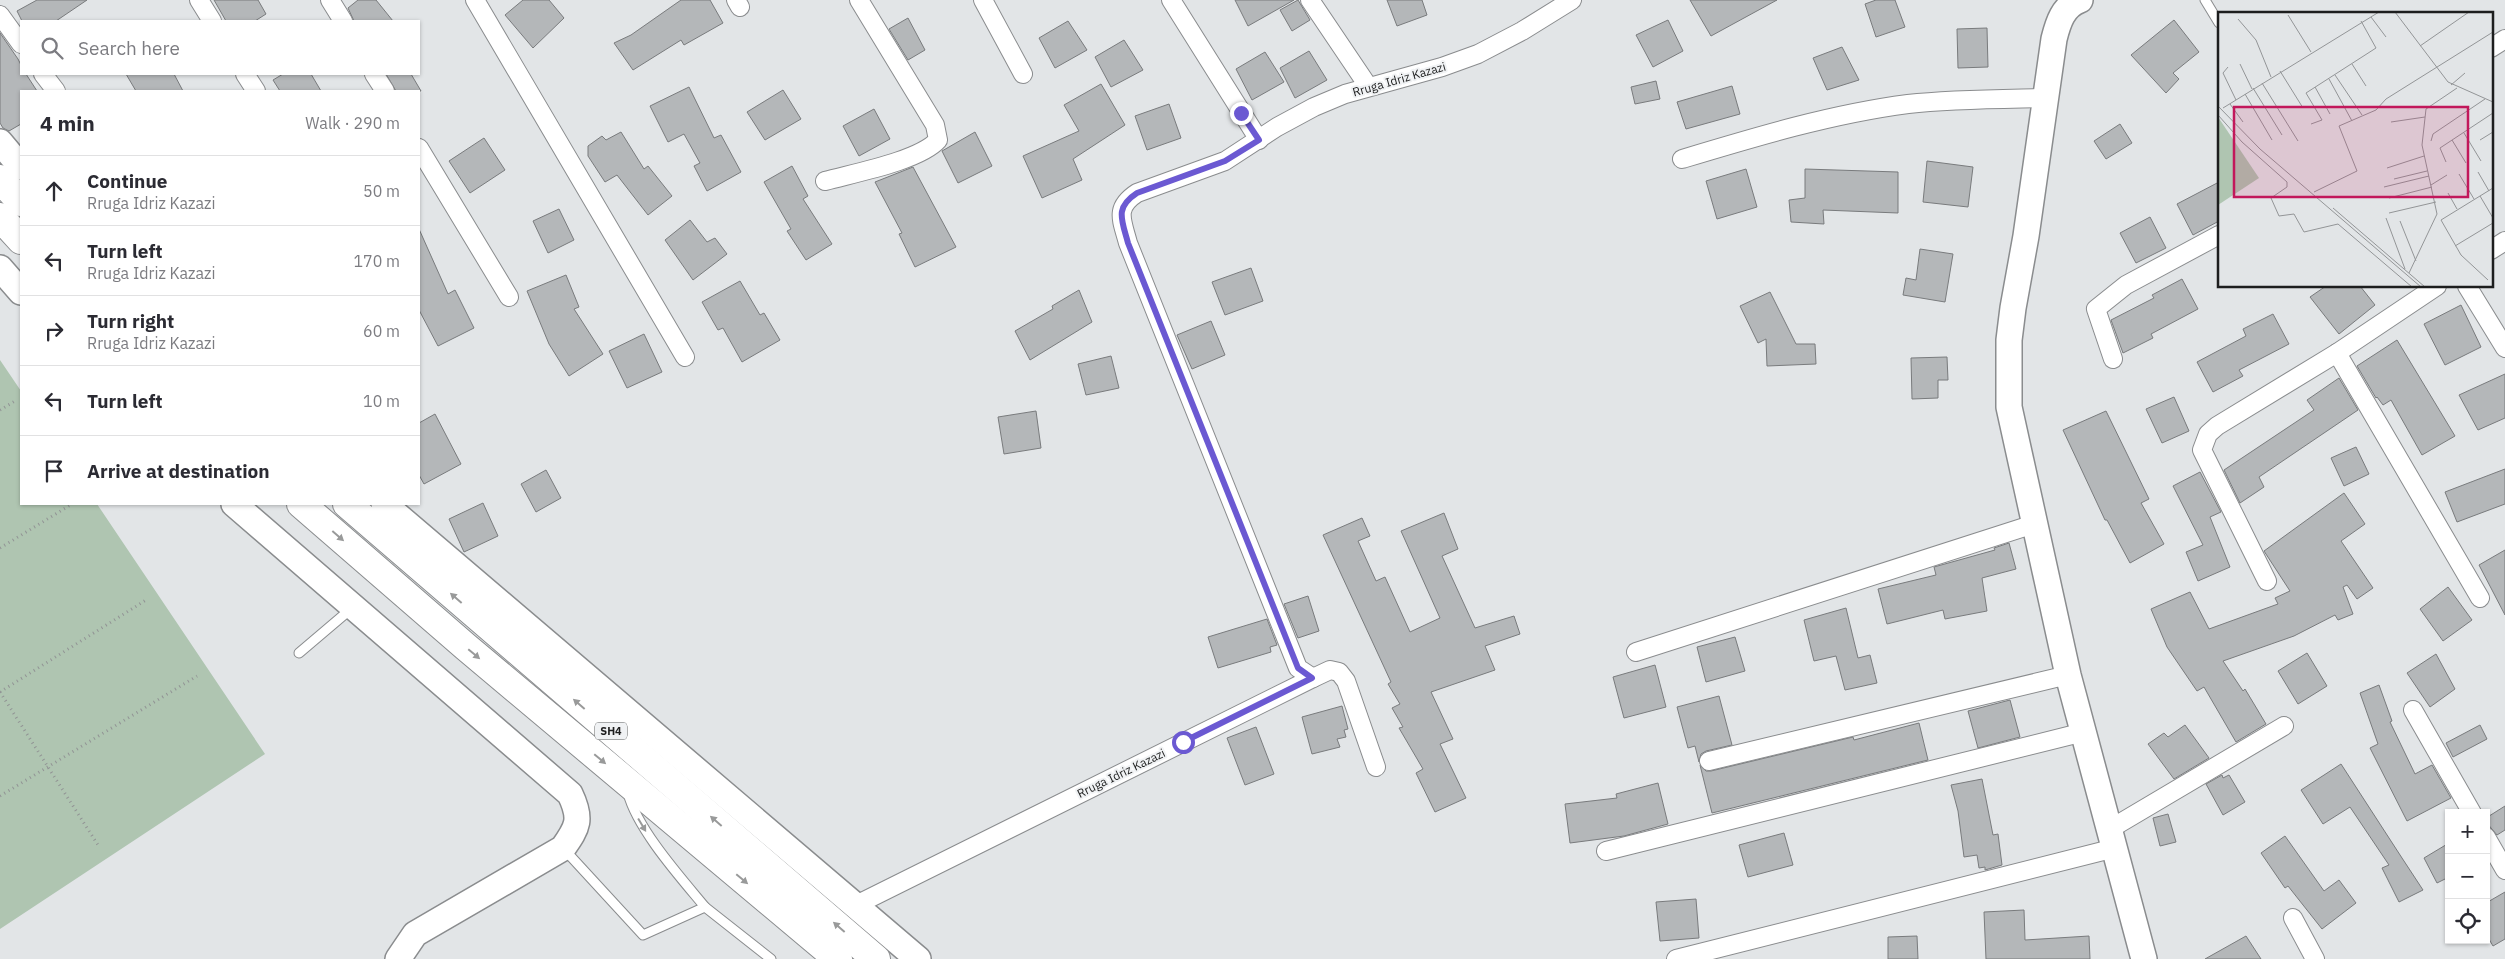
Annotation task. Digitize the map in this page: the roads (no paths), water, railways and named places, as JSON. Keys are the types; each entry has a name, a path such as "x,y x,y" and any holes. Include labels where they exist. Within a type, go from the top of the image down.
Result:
{"highway":[{"path":"0,180 20,201"},
{"path":"0,217 20,239"},
{"name":"SH4","path":"302,505 624,780 838,959"},
{"name":"SH4","path":"348,505 876,959"}],"street":[{"path":"199,0 211,20"},
{"path":"330,0 341,20"},
{"path":"475,0 685,357"},
{"path":"825,181 911,156 932,147 938,140 935,125 859,0"},
{"path":"983,0 1023,74"},
{"path":"1170,0 1259,140"},
{"path":"1310,0 1368,86"},
{"name":"Rruga Idriz Kazazi","path":"856,905 1312,678 1298,668 1132,252 1120,215 1125,201 1137,193 1225,161 1277,127 1314,107 1368,86 1442,67 1478,54 1522,31 1572,0"},
{"path":"2080,0 2066,11 2058,21 2044,98 2008,349 2009,407 2068,675 2144,959"},
{"path":"0,15 20,43"},
{"path":"2492,47 2505,39"},
{"path":"44,75 55,90"},
{"path":"246,75 255,90"},
{"path":"375,75 384,90"},
{"path":"1682,159 1752,138 1906,104 1975,99 2044,98"},
{"path":"0,142 20,165"},
{"path":"420,150 509,297"},
{"path":"2113,359 2096,309 2126,285 2218,235"},
{"path":"2492,249 2505,241"},
{"path":"0,268 20,291"},
{"path":"2267,581 2202,450 2208,434 2217,426 2337,353 2434,288"},
{"path":"2468,288 2505,348"},
{"path":"2337,353 2480,598"},
{"path":"235,505 570,794 576,807 578,820 574,832 563,848 415,934 398,959"},
{"path":"385,505 918,959"},
{"path":"1636,652 2034,524"},
{"path":"1312,678 1330,670 1339,672 1346,681 1376,768"},
{"path":"1709,761 2068,675"},
{"path":"2413,710 2470,809"},
{"path":"1676,959 2112,838 2284,726"},
{"path":"1606,851 2084,732"},
{"path":"2490,844 2505,870"},
{"path":"2293,918 2315,959"}],"lane":[{"path":"2205,0 2218,21"},
{"path":"299,654 354,606"},
{"path":"624,780 634,812 645,831 681,878 705,907 771,959"},
{"path":"563,848 643,935 705,907"}]}
